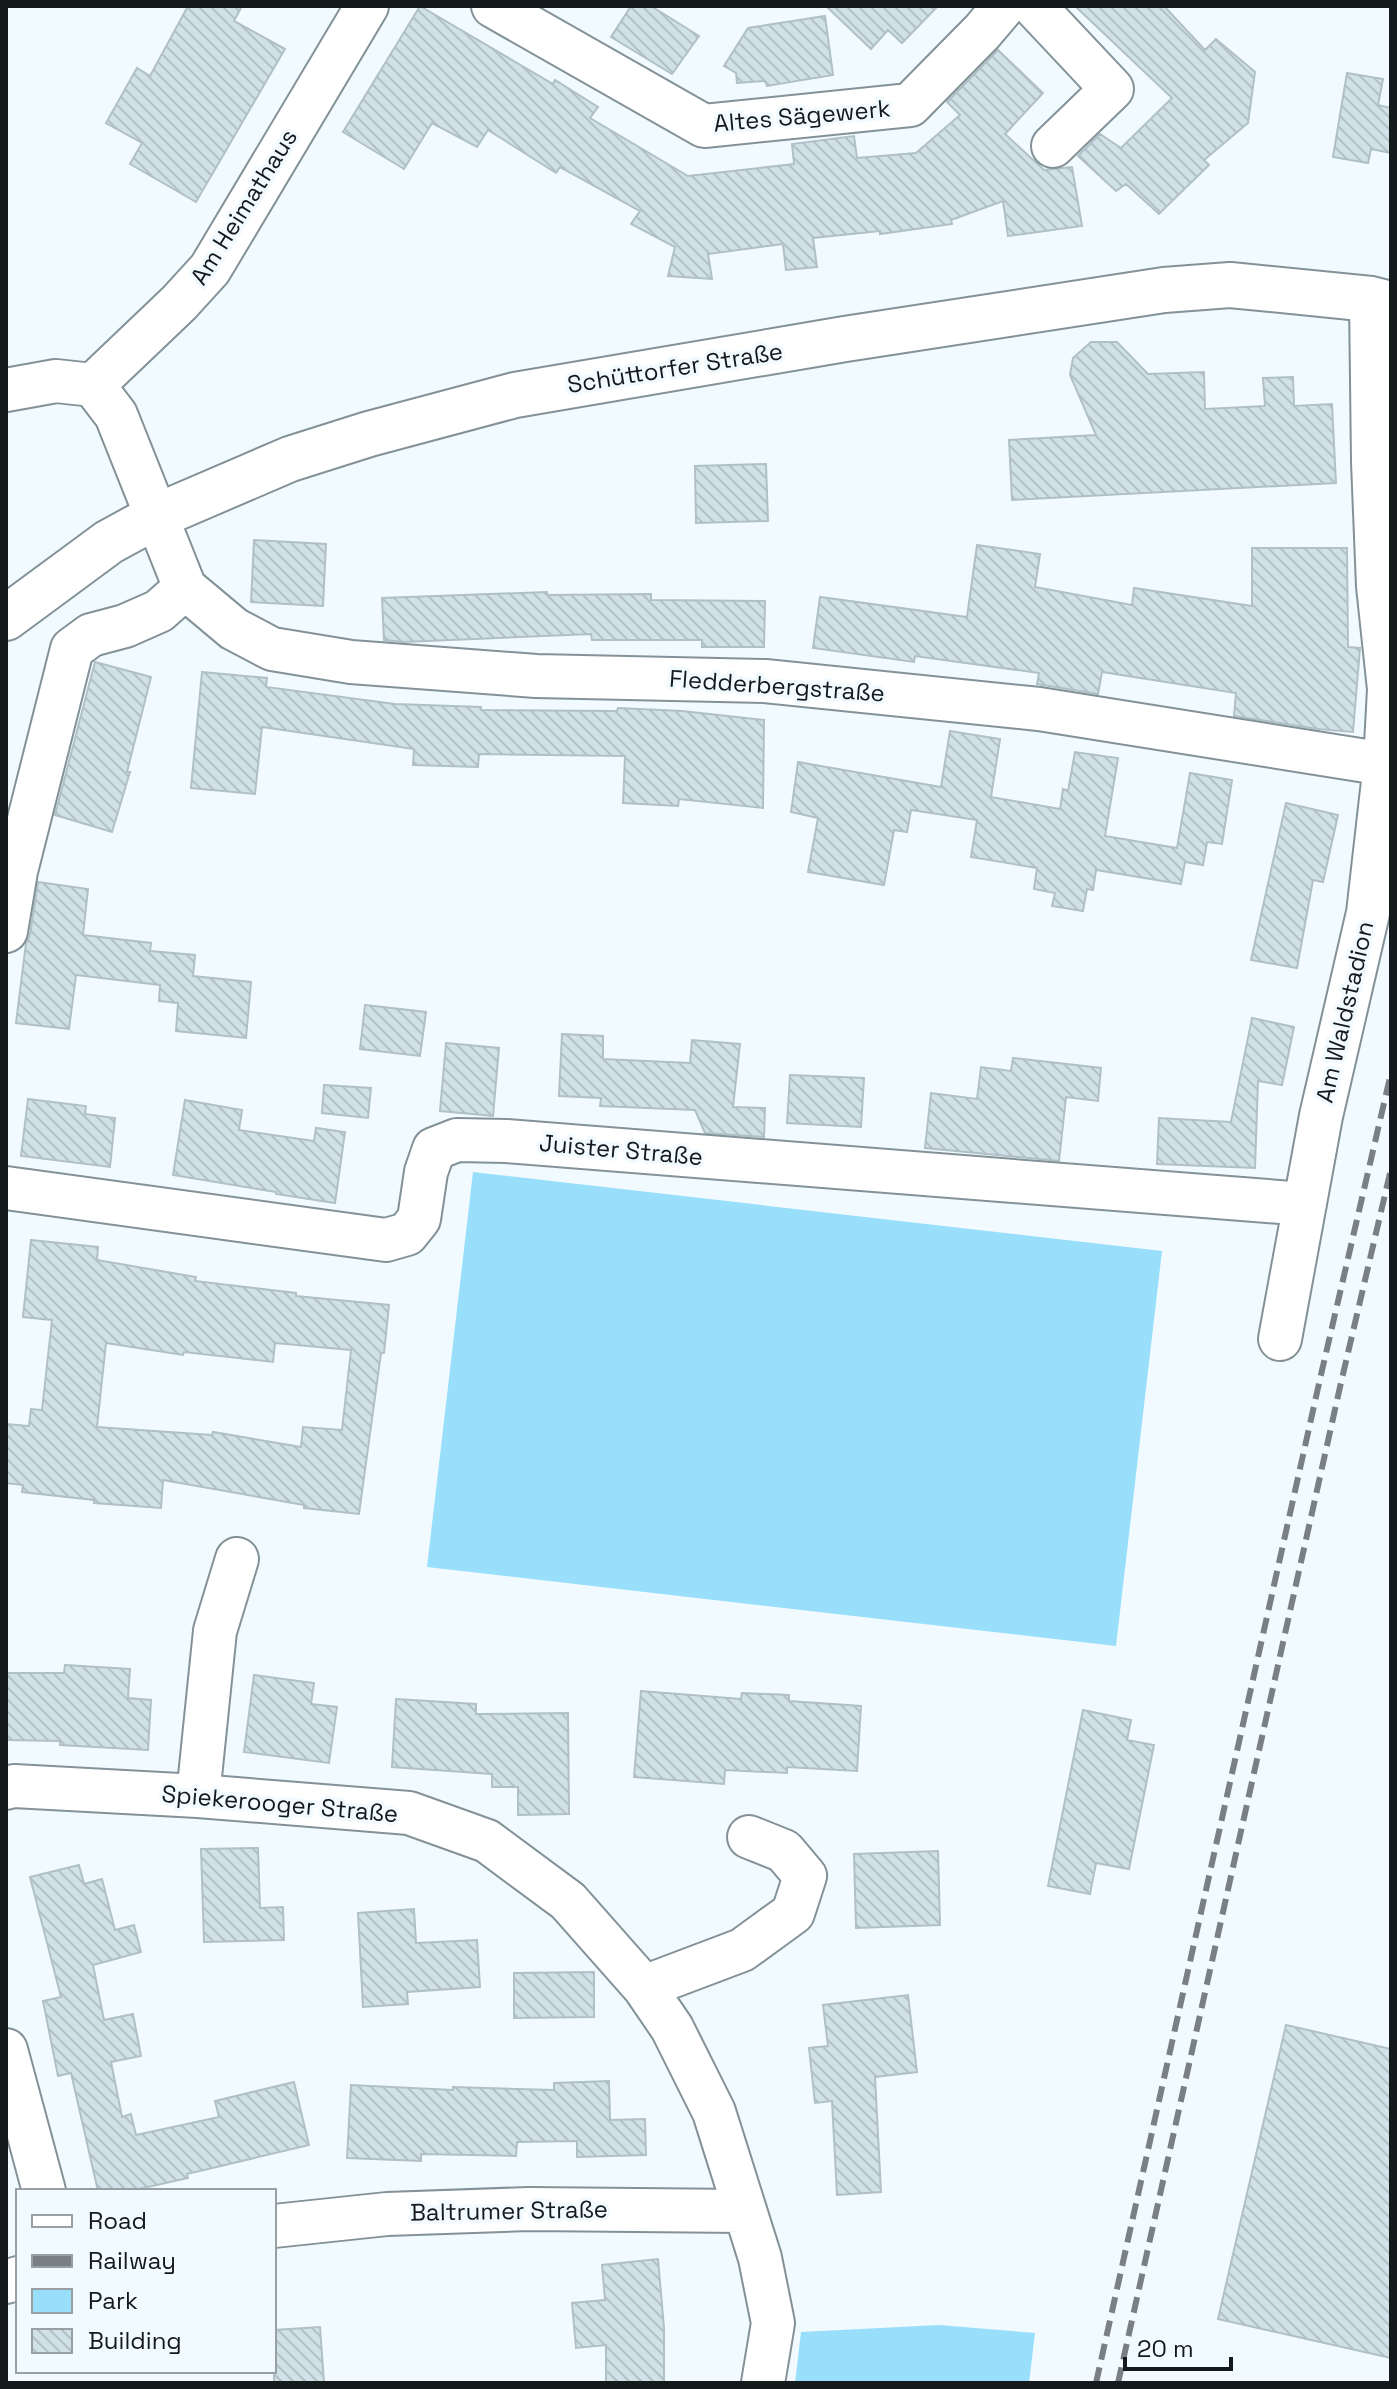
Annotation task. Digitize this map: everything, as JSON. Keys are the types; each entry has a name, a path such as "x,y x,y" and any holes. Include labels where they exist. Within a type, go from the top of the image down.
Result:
{"main road":[{"name":"Schüttorfer Straße","path":"6,618 109,542 155,517 290,459 369,434 515,395 845,339 1164,290 1230,285 1381,301"}],"street":[{"name":"Am Heimathaus","path":"93,385 210,269 367,6"},
{"name":"Altes Sägewerk","path":"493,6 704,126 910,105 1004,6"},
{"path":"1034,6 1112,89 1053,146"},
{"name":"Am Waldstadion","path":"1280,1339 1321,1116 1368,913 1385,764 1389,689 1377,555 1373,462 1381,301"},
{"path":"6,390 56,381 93,385 116,415 185,588 159,611 125,626 91,635 72,649 16,871 6,931"},
{"name":"Fledderbergstraße","path":"185,588 234,629 272,649 351,662 536,676 765,681 1039,709 1385,764"},
{"name":"Juister Straße","path":"6,1188 386,1240 407,1234 419,1219 426,1172 434,1149 457,1140 494,1140 1305,1204"},
{"path":"198,1796 215,1631 237,1559"},
{"name":"Spiekerooger Straße","path":"6,1788 198,1796 409,1813 487,1841 568,1901 644,1987 672,2028 714,2112 760,2258 773,2323 763,2383"},
{"path":"644,1987 742,1950 793,1913 805,1876 784,1851 749,1837"},
{"path":"6,2050 43,2189"},
{"name":"Baltrumer Straße","path":"276,2226 387,2214 512,2209 744,2211"}],"green space":[{"path":"473,1172 1162,1251 1116,1646 427,1567"},
{"path":"939,2325 1035,2333 1029,2383 795,2383 801,2332"}],"building":[{"path":"188,6 242,6 234,21 285,49 196,202 130,164 142,143 106,123 137,68 150,76"},
{"path":"420,6 598,107 590,118 688,176 794,164 792,144 854,136 857,158 916,153 960,115 947,102 998,50 1043,93 1005,134 1044,170 1072,167 1082,226 1008,236 1003,201 951,220 952,224 880,234 880,231 813,238 817,267 786,270 783,244 708,254 712,279 668,276 675,247 631,224 640,211 560,167 556,173 488,130 477,147 432,123 404,169 343,132"},
{"path":"631,6 651,6 699,36 672,74 611,37"},
{"path":"826,6 938,6 902,43 888,30 871,49"},
{"path":"1075,6 1164,6 1205,50 1216,39 1255,72 1248,123 1204,160 1209,165 1159,214 1126,184 1116,191 1078,156 1100,134 1121,148 1172,98"},
{"path":"825,16 833,75 767,86 765,81 737,83 736,73 724,66 748,28"},
{"path":"1347,73 1383,79 1378,105 1391,108 1391,153 1371,149 1368,163 1333,157"},
{"path":"1091,342 1117,342 1148,374 1204,372 1205,409 1265,406 1263,378 1293,377 1294,406 1332,404 1336,483 1012,500 1009,440 1096,435 1070,375 1073,358"},
{"path":"766,464 768,521 696,523 695,466"},
{"path":"254,540 326,544 323,606 251,602"},
{"path":"977,545 1040,554 1035,587 1132,605 1134,588 1252,606 1252,548 1347,548 1348,647 1360,648 1353,732 1234,716 1236,693 1102,672 1098,694 1037,684 1039,673 915,656 914,662 813,648 820,597 967,617"},
{"path":"547,592 547,595 651,594 651,600 765,601 764,647 702,647 702,640 592,640 591,634 403,642 384,640 382,598"},
{"path":"95,662 151,677 127,772 130,772 112,832 55,815"},
{"path":"202,672 267,678 266,687 395,704 481,707 481,710 617,711 618,708 764,720 763,808 679,799 678,806 623,803 625,756 479,754 478,767 413,765 414,749 262,727 255,794 191,788"},
{"path":"950,731 1000,739 991,797 1060,809 1063,789 1068,791 1075,752 1118,758 1105,836 1177,848 1190,773 1232,780 1222,844 1207,842 1203,865 1185,862 1181,884 1096,870 1093,890 1087,889 1083,911 1052,906 1055,893 1034,889 1037,868 971,857 977,820 911,810 907,832 894,830 884,885 808,872 818,818 791,812 798,762 941,787"},
{"path":"1286,803 1338,815 1323,882 1313,880 1297,968 1251,960"},
{"path":"38,882 88,889 83,935 151,943 150,951 195,955 193,976 251,982 246,1038 176,1031 178,1003 159,1001 160,985 76,975 69,1029 16,1023 26,943"},
{"path":"365,1005 426,1012 420,1056 360,1049"},
{"path":"1252,1018 1294,1027 1282,1085 1258,1081 1255,1168 1157,1164 1159,1118 1231,1122"},
{"path":"562,1034 603,1036 603,1059 690,1063 692,1040 740,1044 733,1107 765,1108 764,1137 705,1133 695,1110 600,1106 601,1098 559,1096"},
{"path":"446,1043 499,1048 493,1116 440,1111"},
{"path":"1013,1058 1101,1068 1098,1101 1066,1097 1059,1161 925,1148 931,1093 977,1099 981,1067 1011,1071"},
{"path":"790,1075 864,1078 861,1127 787,1123"},
{"path":"324,1085 371,1088 368,1118 322,1113"},
{"path":"28,1099 86,1106 85,1114 115,1118 110,1167 21,1156"},
{"path":"185,1100 242,1110 239,1130 314,1141 316,1128 345,1132 335,1203 173,1175"},
{"path":"31,1240 98,1247 97,1260 196,1277 195,1281 296,1293 296,1296 389,1305 359,1514 304,1508 304,1505 163,1480 161,1508 94,1503 94,1500 22,1492 23,1485 6,1483 6,1424 29,1426 31,1409 42,1410 52,1320 23,1317","holes":["106,1343 183,1355 184,1352 273,1362 275,1343 351,1350 342,1430 303,1427 301,1447 213,1432 212,1435 97,1427"]},
{"path":"65,1665 130,1669 128,1698 151,1700 148,1750 60,1745 60,1741 6,1740 6,1673 64,1673"},
{"path":"254,1675 314,1683 311,1704 337,1707 329,1763 244,1752"},
{"path":"641,1691 741,1699 742,1693 789,1695 789,1701 861,1706 857,1771 787,1767 787,1773 725,1770 724,1784 634,1777"},
{"path":"396,1699 476,1704 476,1714 568,1713 569,1814 518,1815 518,1787 492,1787 492,1774 392,1767"},
{"path":"1083,1710 1131,1720 1127,1740 1154,1745 1129,1869 1096,1863 1090,1894 1048,1886"},
{"path":"258,1848 260,1908 283,1907 284,1940 204,1942 201,1849"},
{"path":"938,1851 940,1925 856,1928 854,1854"},
{"path":"79,1865 84,1884 102,1879 115,1930 134,1925 141,1952 93,1965 104,2020 133,2014 141,2056 111,2062 122,2117 131,2114 136,2135 219,2117 215,2101 294,2082 309,2145 187,2174 188,2178 139,2189 98,2189 71,2073 58,2076 43,2001 61,1997 30,1877"},
{"path":"414,1909 416,1943 477,1940 480,1987 407,1992 408,2004 363,2007 358,1913"},
{"path":"594,1972 594,2017 514,2018 514,1973"},
{"path":"908,1995 917,2072 875,2077 881,2192 837,2195 832,2101 815,2103 809,2048 828,2046 823,2005"},
{"path":"1286,2025 1391,2049 1391,2358 1218,2319"},
{"path":"609,2081 610,2120 645,2119 646,2155 577,2157 577,2141 517,2142 516,2156 421,2154 421,2161 347,2158 351,2085 453,2090 453,2087 554,2090 554,2083"},
{"path":"658,2259 664,2328 664,2383 606,2383 606,2345 576,2348 572,2303 605,2300 602,2265"},
{"path":"320,2327 324,2383 274,2383 276,2330"}],"railway":[{"path":"1096,2383 1391,1073"},
{"path":"1118,2383 1391,1169"}]}
